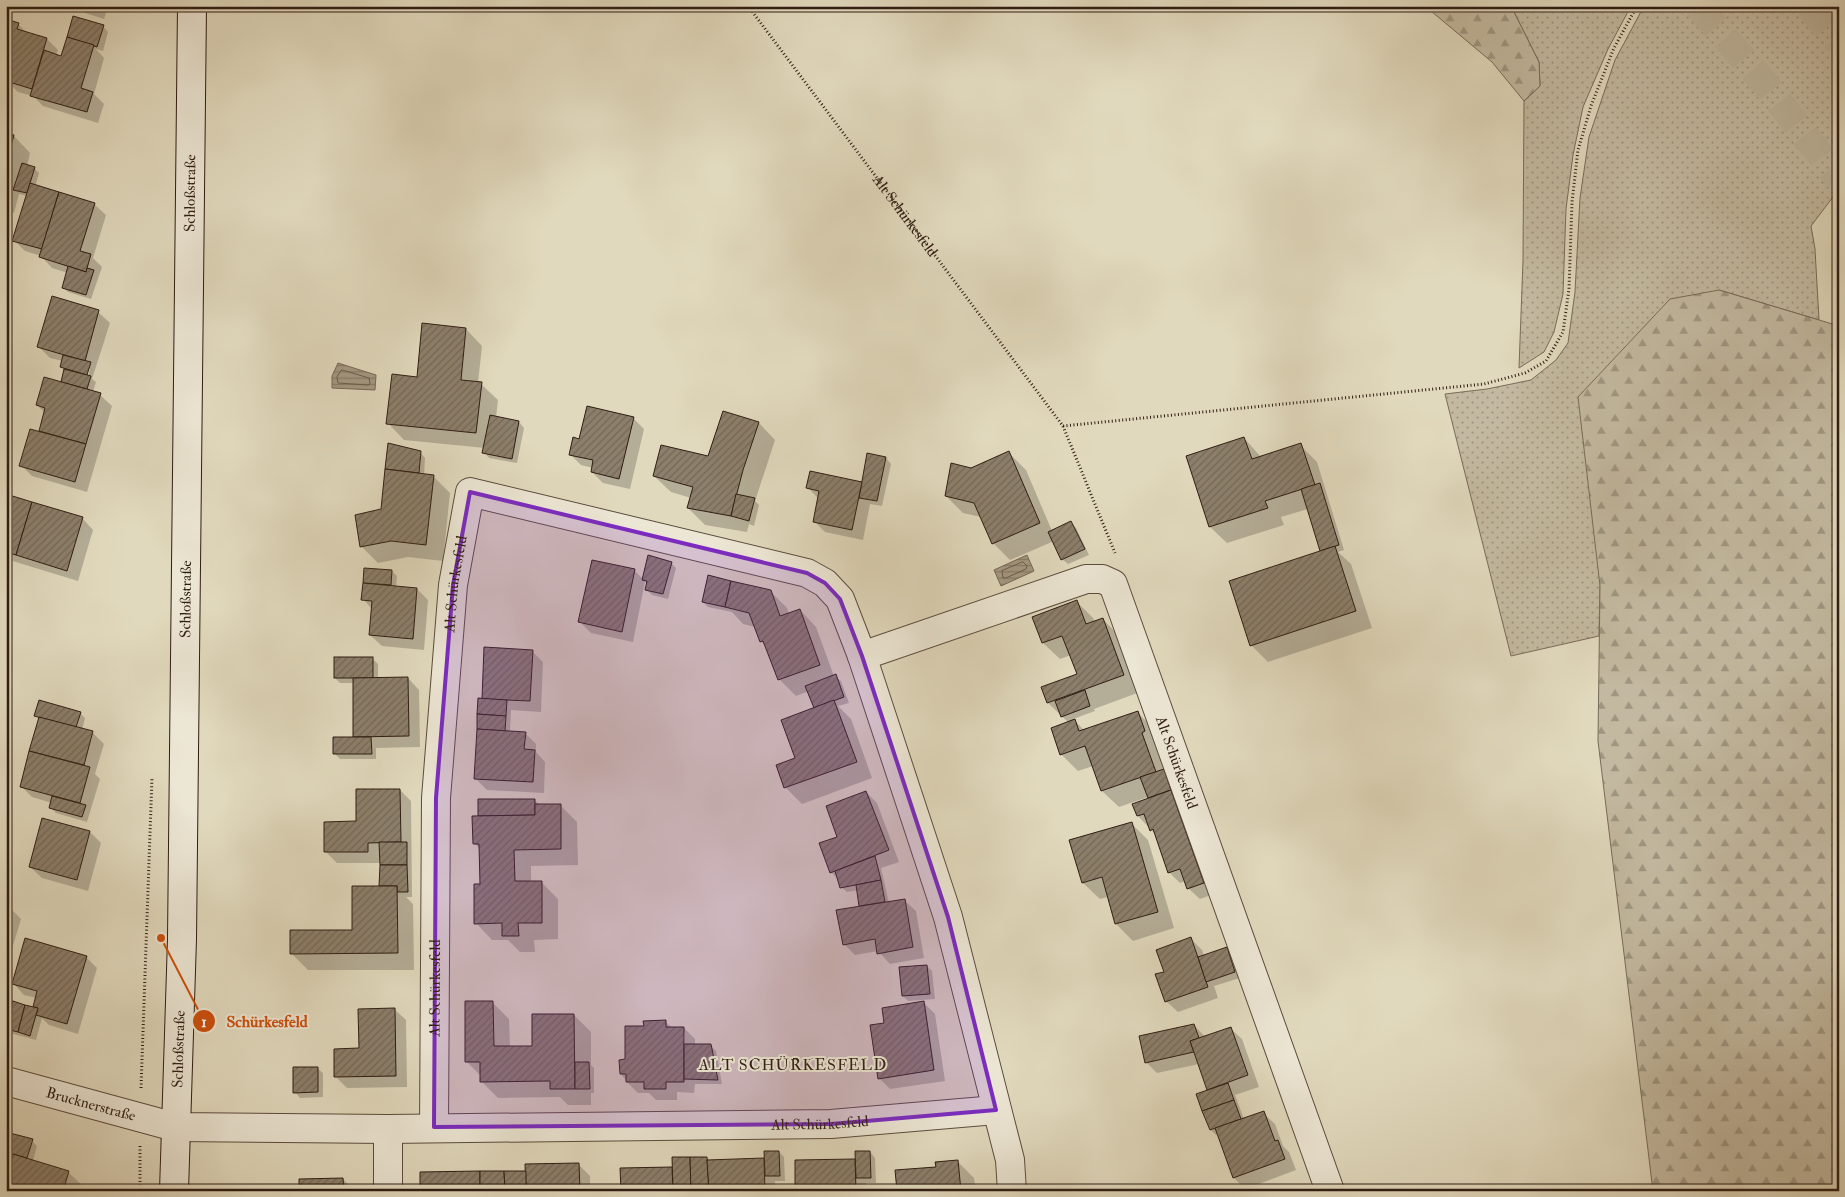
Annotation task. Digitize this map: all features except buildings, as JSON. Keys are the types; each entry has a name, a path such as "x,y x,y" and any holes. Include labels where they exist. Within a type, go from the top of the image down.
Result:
{"street":[{"name":"Schloßstraße","path":"174,1191 182,939 192,6"},
{"name":"Alt Schürkesfeld","path":"434,1127 436,798 453,585 470,492 807,573 826,582 840,598 862,656 948,917 1010,1160 1012,1191"},
{"path":"862,656 1086,579 1102,579 1113,584"},
{"name":"Alt Schürkesfeld","path":"1113,584 1330,1191"},
{"name":"Brucknerstraße","path":"6,1081 175,1127"},
{"name":"Alt Schürkesfeld","path":"175,1127 388,1129 831,1124 996,1110"},
{"path":"388,1129 388,1191"}],"path":[{"name":"Alt Schürkesfeld","path":"748,6 1064,426 1115,551 1113,584"},
{"path":"1064,426 1484,384 1525,373 1546,361 1563,332 1569,289 1572,202 1578,150 1591,106 1614,48 1637,6"}],"highlighted area":[{"path":"470,492 807,573 825,583 840,599 862,656 948,917 996,1110 831,1124 434,1127 436,798 453,585"}],"green space":[{"path":"1425,6 1511,6 1539,62 1540,86 1524,101 1492,62"},
{"path":"1511,6 1631,6 1608,49 1583,107 1573,155 1566,209 1563,294 1554,332 1544,352 1519,368 1523,260 1524,101 1540,86 1539,62"},
{"path":"1644,6 1839,6 1839,189 1811,226 1815,249 1819,320 1719,290 1600,586 1599,636 1511,656 1445,394 1487,389 1531,380 1556,360 1568,343 1575,292 1580,198 1589,137 1615,60"},
{"path":"1719,290 1839,326 1839,1191 1653,1191 1598,741 1600,586 1578,397 1670,299"}],"water":[{"path":"338,363 376,375 375,390 332,388 332,376"},
{"path":"1027,555 1034,571 1001,586 994,570"}],"tunnel":[{"path":"1698,6 1766,85 1839,179"},
{"path":"1809,6 1839,43"}],"place":[{"name":"Schürkesfeld","path":"161,938"}],"district":[{"name":"ALT SCHÜRKESFELD","path":"793,1064"}]}
